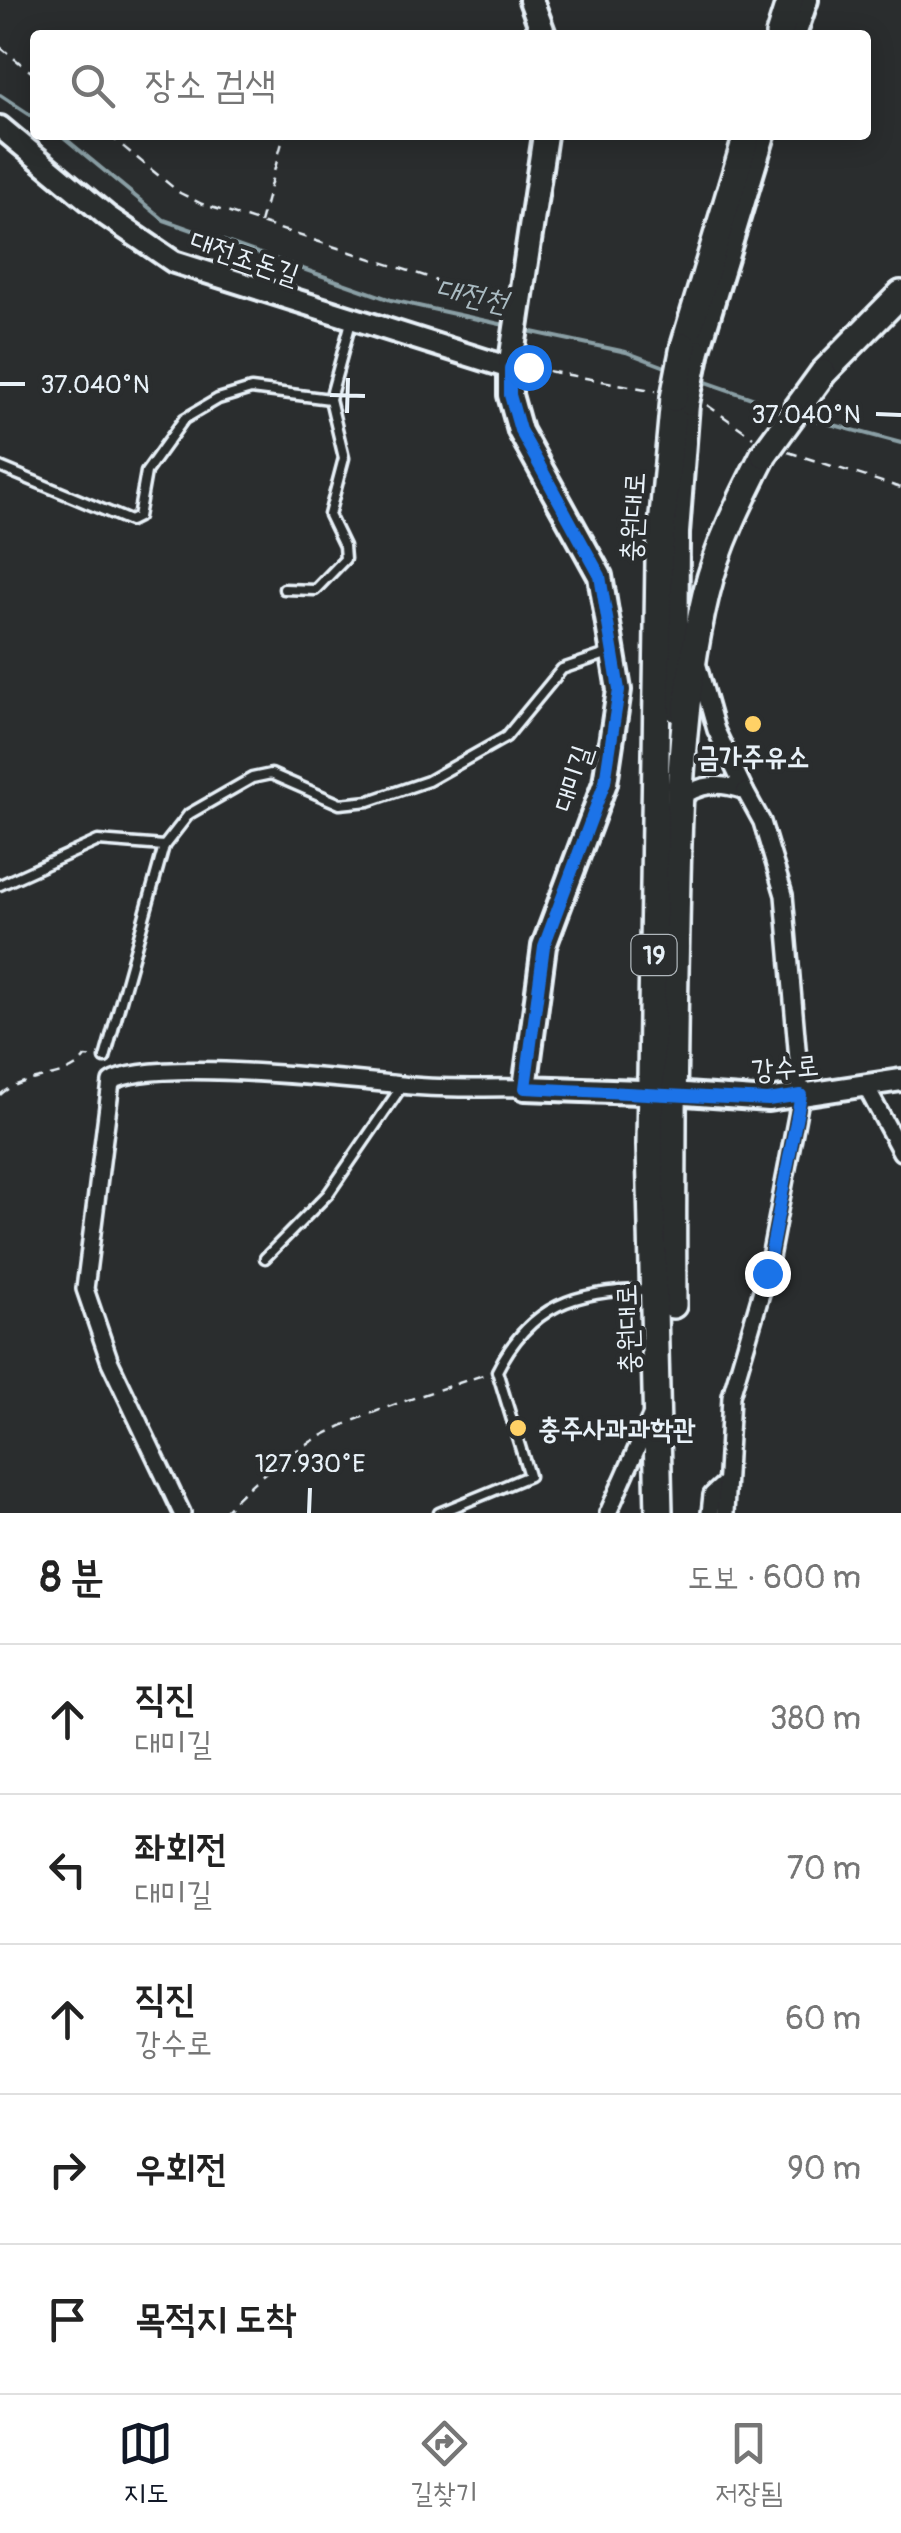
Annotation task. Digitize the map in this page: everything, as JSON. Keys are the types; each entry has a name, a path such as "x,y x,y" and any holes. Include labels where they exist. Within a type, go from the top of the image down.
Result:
{"highway":[{"path":"780,30 790,0"},
{"name":"충원대로","path":"677,1513 662,1092 658,560 691,348 747,140"},
{"name":"충원대로","path":"660,1513 656,1290 662,1092 678,799 694,655 722,542 770,448 823,373 901,294"}],"main road":[{"path":"530,0 542,30"},
{"path":"517,304 544,140"},
{"name":"대미길","path":"517,304 510,395 520,430 600,576 619,690 612,756 544,946 525,1088"},
{"path":"525,1088 662,1092"}],"street":[{"path":"797,30 807,0"},
{"name":"대전조돈길","path":"3,135 107,216 174,262 352,320 511,362"},
{"name":"충원대로","path":"691,348 762,140"},
{"path":"678,799 678,533 683,400"},
{"path":"694,655 716,730 762,822 784,895 801,1095 767,1273 731,1396 725,1513"},
{"path":"678,799 695,787 724,783 745,791"},
{"path":"182,1513 104,1347 85,1289 111,1082 141,1074 319,1074 402,1086 525,1088"},
{"name":"강수로","path":"662,1092 768,1100 901,1080"},
{"path":"865,1085 901,1152"},
{"path":"608,1513 658,1401"},
{"path":"710,1513 712,1494 726,1482"}],"lane":[{"path":"284,589 315,590 345,559 344,546 330,515 344,458 330,399 352,320"},
{"path":"0,468 130,522 138,518 146,472 184,419 218,399 251,388 330,399"},
{"path":"106,1058 164,846 189,814 252,778 271,774 284,777 313,796 340,804 369,801 428,781 506,737 562,669 614,651"},
{"path":"0,885 98,841 164,846"},
{"path":"265,1258 328,1194 402,1086"},
{"path":"439,1513 528,1476 496,1371 525,1326 575,1297 614,1290 656,1290"}],"path":[{"path":"0,47 30,71"},
{"path":"115,140 180,193 260,224 431,278 458,294 517,304"},
{"path":"260,224 283,140"},
{"path":"511,362 683,400 770,448 901,488"},
{"path":"0,1095 30,1077 68,1072 84,1057 106,1058"},
{"path":"222,1513 261,1472 294,1448 367,1415 496,1371"}],"waterway":[{"name":"대전천","path":"0,95 30,115"},
{"name":"대전천","path":"67,140 164,220 391,300 509,326"},
{"name":"대전천","path":"523,330 626,352 668,368"},
{"name":"대전천","path":"700,380 786,410"},
{"name":"대전천","path":"804,417 901,443"}],"place":[{"name":"금가주유소","path":"753,724"},
{"name":"충주사과과학관","path":"518,1428"}],"route":[{"path":"528,367 510,368 510,395 520,430 600,576 619,690 617,726 605,782 544,946 525,1088 768,1100 801,1095 767,1273"}]}
